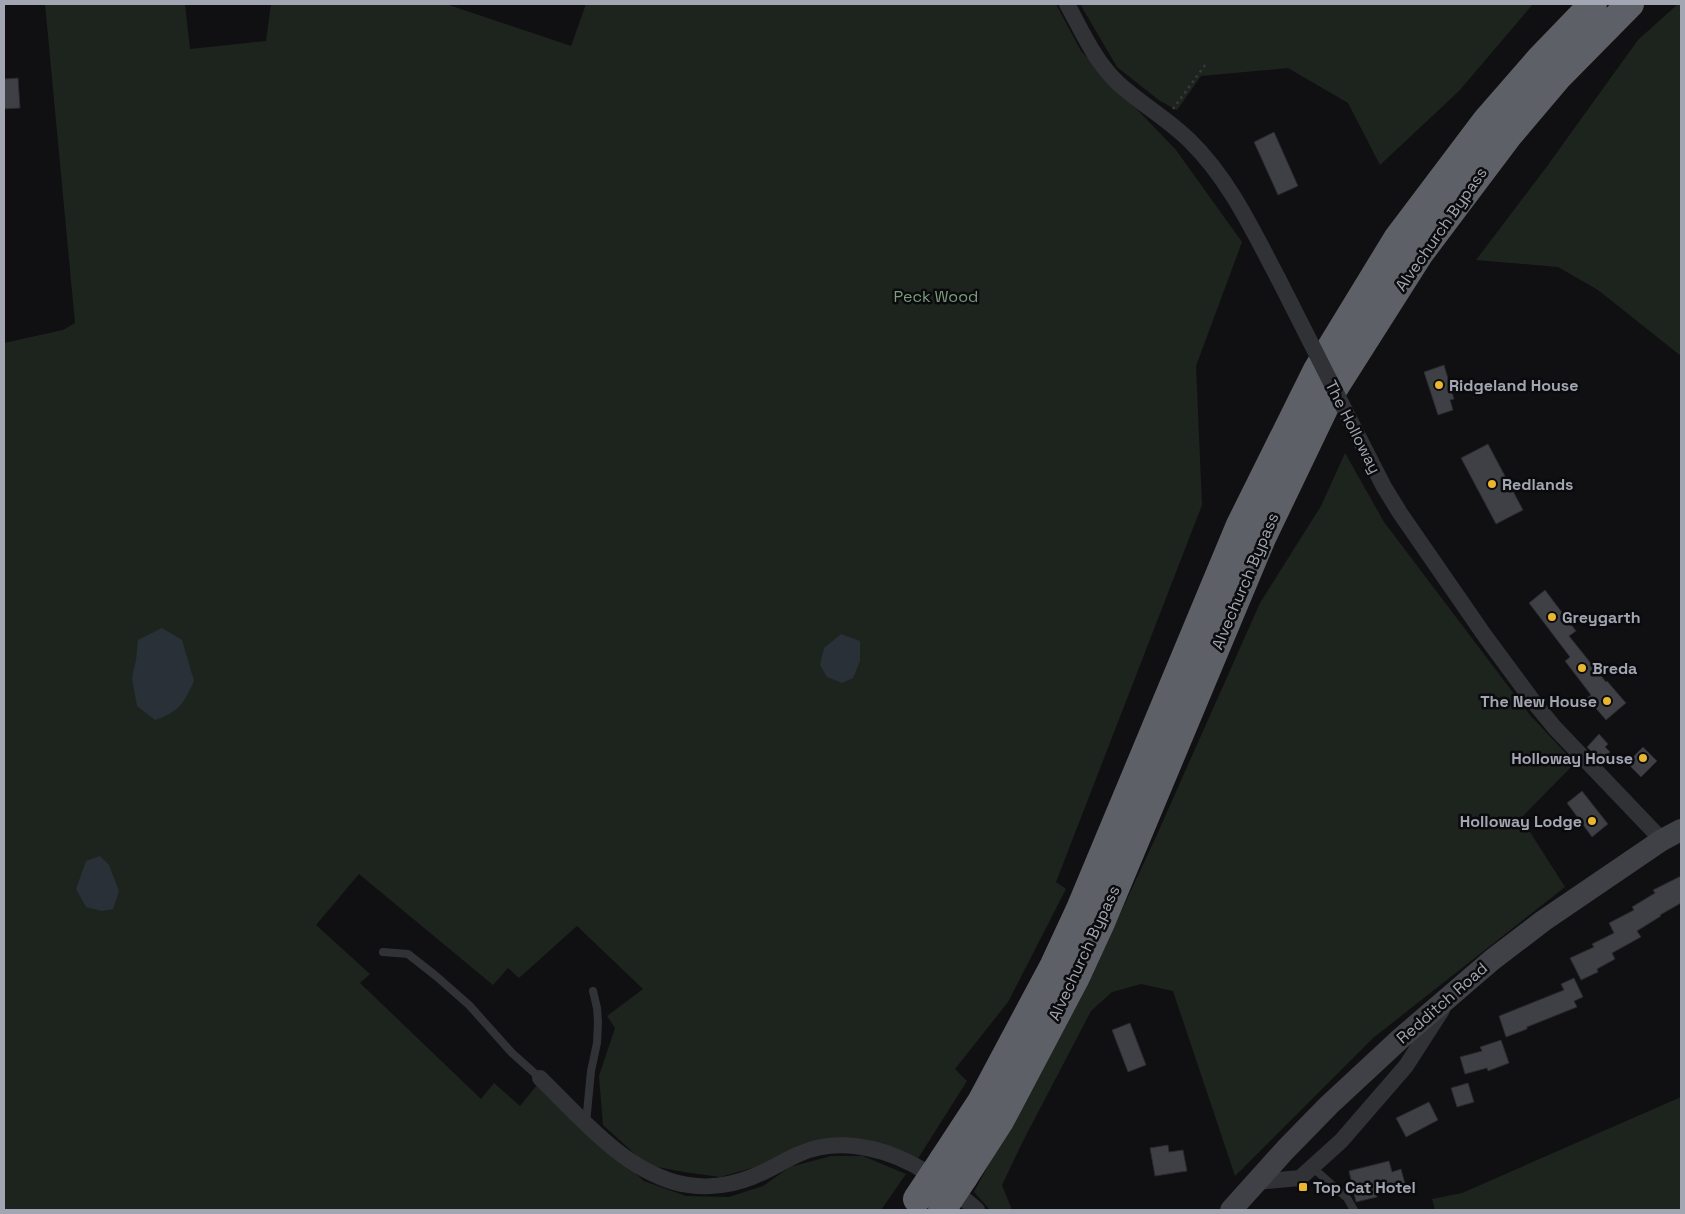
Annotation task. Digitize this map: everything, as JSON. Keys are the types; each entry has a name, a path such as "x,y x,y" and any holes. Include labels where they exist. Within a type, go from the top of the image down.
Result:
{"highway":[{"name":"Alvechurch Bypass","path":"913,1204 981,1102 1054,965 1080,909 1240,525 1317,370 1397,239 1486,121 1540,59 1593,4"},
{"name":"Alvechurch Bypass","path":"942,1210 1000,1121 1076,977 1262,538 1334,390 1420,253 1508,136 1558,77 1630,4"}],"main road":[{"name":"Redditch Road","path":"1231,1210 1329,1105 1400,1039 1492,960 1543,921 1672,835"}],"street":[{"name":"The Holloway","path":"1067,4 1089,45 1107,72 1118,84 1190,141 1211,165 1237,204 1278,278 1384,487 1508,669 1555,728 1672,835"},
{"path":"1256,1182 1300,1178 1341,1141 1406,1066 1449,997"},
{"path":"540,1078 613,1148 633,1163 675,1182 714,1186 732,1184 752,1177 800,1153 831,1146 864,1147 913,1164 977,1210"}],"lane":[{"path":"383,952 408,954 436,976 469,1005 512,1053 540,1078"},
{"path":"586,1122 591,1071 597,1043 597,1008 593,991"},
{"path":"1312,1167 1347,1198 1354,1210"}],"path":[{"path":"1162,118 1174,108 1205,65"}],"green space":[{"name":"Peck Wood","path":"45,4 185,4 190,49 266,41 271,4 446,4 571,46 586,4 1056,4 1081,51 1176,150 1242,242 1196,366 1202,505 1056,882 1066,889 1008,1002 955,1069 967,1081 917,1160 853,1140 720,1177 647,1165 603,1125 599,1076 615,1028 607,1016 643,989 577,926 519,978 508,968 493,985 359,874 316,925 370,974 360,983 481,1099 494,1083 520,1106 537,1085 644,1181 686,1196 729,1197 763,1186 790,1167 831,1156 863,1156 906,1174 881,1210 4,1210 4,343 63,330 75,323"},
{"path":"1080,4 1533,4 1459,91 1380,165 1348,103 1288,68 1201,76 1177,110 1160,101 1117,67"},
{"path":"1678,4 1681,4 1681,356 1598,290 1558,267 1476,260 1545,169 1638,40"},
{"path":"1345,453 1384,522 1530,715 1575,763 1521,818 1565,887 1373,1038 1235,1176 1173,991 1141,984 1112,992 1091,1011 1002,1185 1012,1210 990,1210 974,1192 1106,944 1260,603 1321,506"},
{"path":"1681,1097 1681,1210 1435,1210 1432,1199 1462,1193"}],"shaded area":[{"path":"162,628 182,640 194,681 180,706 170,714 155,720 137,706 132,678 138,640"},
{"path":"841,634 860,641 860,661 853,678 842,683 827,677 820,665 824,648"},
{"path":"100,856 109,865 119,891 113,909 102,911 86,907 76,889 86,861"}],"building":[{"path":"18,78 20,108 4,109 4,79"},
{"path":"1274,132 1298,186 1278,195 1254,142"},
{"name":"Ridgeland House","path":"1444,365 1454,399 1450,400 1453,410 1438,415 1424,372"},
{"name":"Redlands","path":"1488,444 1523,510 1496,524 1461,458"},
{"path":"1545,590 1576,631 1569,636 1606,682 1626,703 1606,720 1587,698 1591,695 1565,661 1570,657 1529,603"},
{"path":"1599,734 1608,744 1605,747 1610,752 1601,761 1587,747"},
{"name":"Holloway House","path":"1643,747 1657,761 1641,777 1627,763"},
{"path":"1582,791 1608,824 1592,837 1567,803"},
{"path":"1681,876 1681,903 1637,931 1641,937 1612,953 1615,959 1597,969 1598,972 1581,980 1570,958 1594,947 1592,944 1614,933 1609,923 1634,910 1632,907 1655,893 1653,890"},
{"path":"1574,978 1583,997 1574,1001 1577,1007 1506,1037 1499,1016 1564,990 1561,984"},
{"path":"1130,1023 1146,1065 1128,1072 1112,1030"},
{"path":"1501,1040 1509,1063 1488,1071 1487,1068 1465,1074 1460,1057 1482,1051 1480,1047"},
{"path":"1468,1083 1474,1102 1457,1107 1451,1088"},
{"path":"1429,1102 1438,1120 1406,1137 1396,1118"},
{"path":"1168,1145 1169,1152 1183,1150 1187,1171 1155,1176 1150,1148"},
{"path":"1389,1161 1392,1172 1401,1169 1405,1184 1376,1191 1377,1197 1356,1202 1349,1171"}],"place":[{"name":"Ridgeland House","path":"1439,385"},
{"name":"Redlands","path":"1492,484"},
{"name":"Greygarth","path":"1552,617"},
{"name":"Breda","path":"1582,668"},
{"name":"The New House","path":"1607,701"},
{"name":"Holloway House","path":"1643,758"},
{"name":"Holloway Lodge","path":"1592,821"},
{"name":"Top Cat Hotel","path":"1303,1187"}]}
